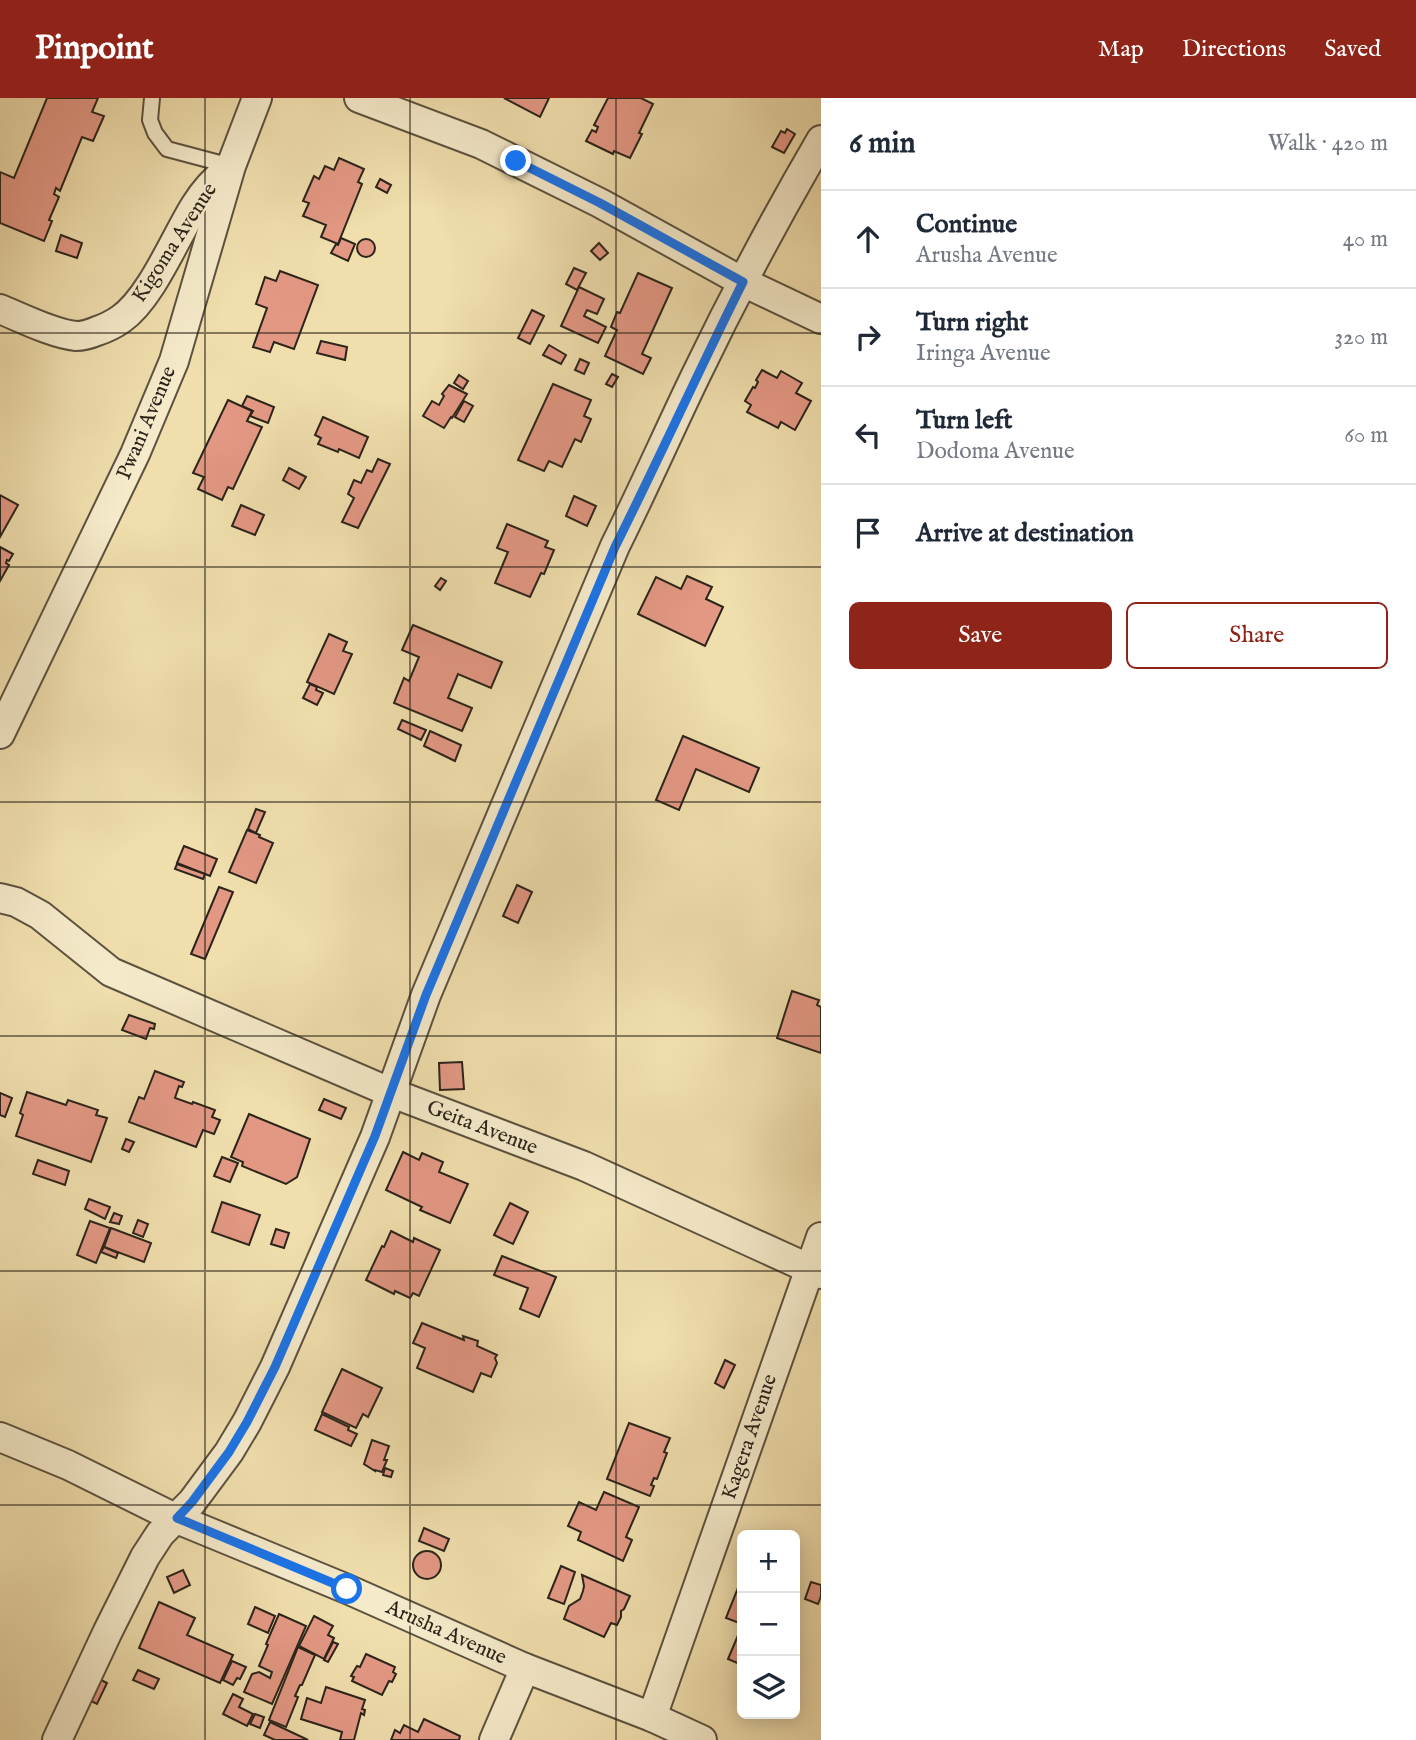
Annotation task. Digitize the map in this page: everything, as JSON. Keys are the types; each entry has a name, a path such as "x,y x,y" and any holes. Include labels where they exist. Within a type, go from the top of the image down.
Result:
{"street":[{"name":"Pwani Avenue","path":"0,734 135,454 174,361 231,166 257,98"},
{"path":"359,98 504,155 600,203 743,282 821,319"},
{"path":"57,1740 107,1631 145,1557 160,1534 192,1502 229,1452 275,1367 375,1136 426,995 615,547 743,282 821,140"},
{"name":"Kigoma Avenue","path":"0,309 79,336 98,331 123,318 146,291 195,206 208,188 231,166"},
{"name":"Geita Avenue","path":"0,898 16,902 40,915 111,972 392,1093 584,1166 815,1272"},
{"name":"Kagera Avenue","path":"652,1717 815,1272 821,1237"},
{"name":"Arusha Avenue","path":"0,1437 68,1465 177,1518 525,1668 652,1717 702,1740"},
{"path":"494,1740 525,1668"}],"lane":[{"path":"152,98 150,120 167,149 231,166"}],"building":[{"path":"47,98 98,98 92,112 104,116 93,141 82,137 60,191 56,188 54,194 59,197 44,241 0,223 0,172 14,178"},
{"path":"504,98 549,98 540,117"},
{"path":"608,98 641,98 653,104 630,158 614,151 613,154 586,141 592,130 596,132 598,127 594,125"},
{"path":"787,129 795,134 784,153 772,147 781,131 785,133"},
{"path":"339,158 364,169 358,182 362,184 338,244 321,237 326,225 303,216 309,203 303,201 314,176 319,179 325,166 334,170"},
{"path":"380,179 391,185 387,193 376,187"},
{"path":"61,235 82,243 77,258 56,251"},
{"path":"341,238 355,244 348,261 331,253"},
{"path":"362,239 370,239 375,248 373,255 362,257 357,252 357,244"},
{"path":"599,243 608,253 600,260 591,251"},
{"path":"574,268 586,273 577,290 566,284"},
{"path":"280,271 318,285 294,349 274,342 270,352 253,347 267,308 256,304 265,277 276,281"},
{"path":"638,273 672,288 642,354 651,358 643,374 605,356 617,330 611,327"},
{"path":"579,287 604,299 597,314 587,310 584,316 606,327 598,343 561,326"},
{"path":"532,310 544,316 530,344 518,338"},
{"path":"321,341 347,347 345,360 317,353"},
{"path":"549,345 566,355 561,364 543,355"},
{"path":"580,359 589,363 584,374 575,370"},
{"path":"762,370 777,378 781,371 802,383 796,393 811,401 795,430 781,422 778,428 747,412 751,405 745,401 753,387 755,388"},
{"path":"612,374 618,377 612,387 606,384"},
{"path":"459,375 468,381 463,389 454,383"},
{"path":"553,384 591,400 584,416 591,419 581,442 575,439 562,467 549,461 544,471 518,460"},
{"path":"449,385 467,394 444,428 423,416 432,401 439,405 444,396 442,394"},
{"path":"247,396 274,407 268,423 250,416 253,411 242,406"},
{"path":"228,400 252,411 247,421 262,427 233,489 228,487 222,500 198,489 204,477 193,473"},
{"path":"464,401 473,406 464,422 455,417"},
{"path":"323,417 368,437 359,458 318,444 321,438 315,435"},
{"path":"378,459 390,464 358,528 342,522 354,498 348,494 354,480 361,483 367,470 372,472"},
{"path":"289,468 306,477 299,489 283,480"},
{"path":"0,495 18,505 0,537"},
{"path":"574,496 596,506 587,526 566,516"},
{"path":"241,505 264,515 255,535 232,526"},
{"path":"507,524 548,541 545,547 554,550 530,597 495,583 508,552 497,548"},
{"path":"0,547 13,554 9,561 7,560 9,565 0,581"},
{"path":"687,576 712,587 706,599 723,607 705,646 638,614 656,577 681,589"},
{"path":"441,578 446,581 440,590 435,586"},
{"path":"413,625 502,662 491,688 458,674 448,698 472,708 462,731 394,703 404,678 409,681 419,657 402,650"},
{"path":"329,634 347,642 343,651 352,654 334,694 307,682"},
{"path":"310,684 323,693 317,705 303,698"},
{"path":"402,720 426,730 421,740 398,729"},
{"path":"430,731 461,745 455,761 424,746"},
{"path":"683,736 759,768 749,792 696,769 679,810 656,800"},
{"path":"256,809 265,812 256,833 248,829"},
{"path":"247,830 273,843 256,883 229,872"},
{"path":"184,846 217,859 210,876 177,863"},
{"path":"177,864 205,874 203,879 175,869"},
{"path":"517,885 532,892 518,923 503,916"},
{"path":"219,887 233,892 205,959 191,954"},
{"path":"792,991 819,1000 817,1005 821,1007 821,1053 777,1038"},
{"path":"129,1015 155,1024 154,1029 150,1028 146,1039 122,1030"},
{"path":"462,1062 464,1089 440,1090 439,1063"},
{"path":"155,1071 184,1082 182,1087 179,1086 175,1098 215,1110 212,1117 220,1120 214,1134 203,1130 196,1147 129,1122 139,1097 144,1099"},
{"path":"27,1092 66,1105 68,1100 98,1110 96,1115 107,1118 91,1162 16,1136"},
{"path":"0,1093 12,1098 5,1117 0,1115"},
{"path":"324,1099 346,1108 341,1119 319,1110"},
{"path":"249,1114 310,1139 297,1177 286,1184 242,1166 243,1162 231,1157"},
{"path":"126,1139 134,1142 129,1152 122,1149"},
{"path":"403,1152 419,1160 422,1153 443,1162 439,1172 468,1184 450,1223 420,1210 422,1207 386,1190"},
{"path":"222,1157 238,1163 230,1182 214,1176"},
{"path":"38,1160 69,1171 65,1185 33,1174"},
{"path":"89,1199 110,1207 105,1219 85,1209"},
{"path":"222,1202 260,1215 249,1245 212,1232"},
{"path":"510,1203 528,1212 513,1244 494,1235"},
{"path":"114,1213 122,1216 119,1224 110,1222"},
{"path":"138,1220 148,1224 143,1237 133,1233"},
{"path":"90,1221 110,1228 96,1263 77,1255"},
{"path":"111,1228 151,1243 144,1262 104,1247"},
{"path":"276,1229 289,1233 284,1248 271,1244"},
{"path":"391,1231 413,1242 414,1238 440,1250 419,1296 413,1293 410,1298 395,1291 394,1294 366,1280"},
{"path":"104,1247 118,1253 116,1258 101,1252"},
{"path":"502,1256 556,1277 539,1317 520,1309 528,1288 494,1275"},
{"path":"422,1323 464,1340 463,1336 478,1341 477,1346 497,1355 497,1363 491,1377 481,1373 473,1392 417,1368 425,1348 413,1343"},
{"path":"725,1360 735,1365 724,1388 715,1383"},
{"path":"342,1369 382,1388 368,1417 363,1414 356,1428 322,1412"},
{"path":"322,1414 349,1427 348,1430 357,1434 351,1446 315,1430"},
{"path":"629,1423 670,1438 657,1479 654,1478 651,1485 654,1486 650,1496 607,1479"},
{"path":"372,1440 389,1446 382,1472 364,1464"},
{"path":"385,1468 393,1471 391,1477 383,1475"},
{"path":"604,1492 639,1507 626,1537 632,1540 623,1561 578,1540 581,1532 568,1526 579,1502 596,1510"},
{"path":"424,1528 449,1539 444,1551 419,1541"},
{"path":"427,1551 437,1555 441,1565 437,1575 427,1579 417,1575 413,1565 417,1555"},
{"path":"561,1566 575,1572 564,1604 548,1598"},
{"path":"183,1570 190,1585 174,1593 167,1577"},
{"path":"582,1575 630,1596 617,1625 611,1623 604,1637 564,1619 569,1606 580,1599 584,1586"},
{"path":"811,1582 821,1585 818,1604 805,1599"},
{"path":"737,1590 737,1622 726,1618"},
{"path":"159,1602 195,1618 187,1635 233,1655 220,1683 139,1648"},
{"path":"255,1607 275,1616 268,1633 248,1624"},
{"path":"279,1614 306,1626 272,1704 244,1692 252,1674 259,1672 270,1678 272,1672 259,1666"},
{"path":"314,1616 333,1626 328,1635 334,1638 324,1659 299,1646"},
{"path":"737,1638 737,1663 728,1659"},
{"path":"333,1642 338,1644 328,1662 324,1660"},
{"path":"298,1647 315,1655 295,1696 298,1697 286,1727 269,1720"},
{"path":"366,1654 395,1667 393,1672 396,1674 382,1695 352,1681 354,1677 351,1676 357,1666 360,1667"},
{"path":"232,1661 246,1667 240,1679 237,1678 233,1685 223,1680"},
{"path":"138,1670 159,1679 154,1689 133,1680"},
{"path":"99,1679 107,1683 97,1704 89,1700"},
{"path":"326,1687 365,1700 362,1709 365,1710 364,1715 361,1713 354,1740 340,1740 342,1732 301,1719 307,1698 321,1703"},
{"path":"233,1694 243,1699 239,1707 253,1714 247,1726 223,1714"},
{"path":"255,1714 264,1717 260,1728 250,1724"},
{"path":"424,1719 460,1736 459,1740 391,1740 395,1730 400,1733 404,1725 418,1732"},
{"path":"270,1722 308,1740 275,1740 264,1735"}],"route":[{"path":"347,1589 177,1518 229,1452 275,1367 375,1136 426,995 615,547 743,282 600,203 516,161"}]}
